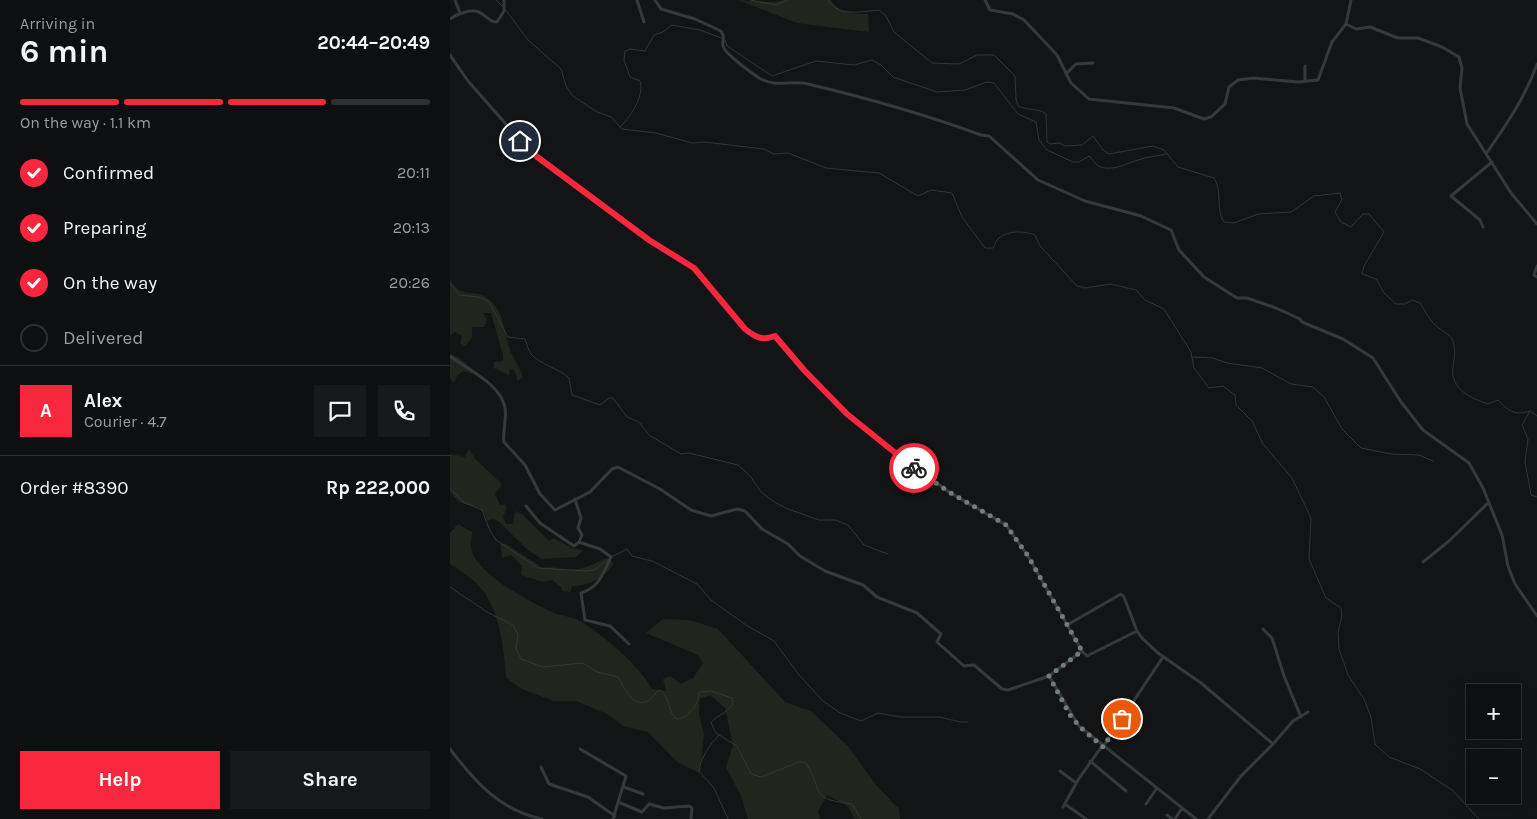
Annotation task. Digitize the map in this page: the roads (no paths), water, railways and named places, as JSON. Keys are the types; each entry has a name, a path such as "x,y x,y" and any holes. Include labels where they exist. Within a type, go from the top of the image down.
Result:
{"street":[{"path":"455,0 460,13"},
{"path":"450,19 460,13 479,12 493,22 497,22 504,11 504,0"},
{"path":"637,0 644,22"},
{"path":"655,0 662,9 695,19 721,32 724,35 722,45 727,53 760,79 771,84 801,82 885,102 981,135 989,136 1038,180 1085,201 1141,216 1171,230 1179,250 1204,277 1237,298 1247,298 1276,308 1300,319 1302,322 1347,340 1369,354 1378,363 1401,402 1423,430 1470,463 1489,502 1502,535 1511,576 1517,589 1537,616"},
{"path":"984,0 990,10 1013,14 1024,20 1057,55 1066,74 1077,89 1090,99 1174,108 1204,119 1211,117 1225,104 1229,87 1236,81 1254,78 1318,80 1332,42 1346,24 1351,0"},
{"path":"1346,24 1356,30 1370,27 1404,39 1418,38 1442,46 1459,57 1462,68 1460,88 1467,124 1511,193 1537,224"},
{"path":"450,55 486,103 536,156 649,240 694,268 745,329 754,336 764,339 775,336 804,370 847,414 897,455 949,492 1006,525 1028,556 1082,651 1087,656 1137,631"},
{"path":"1066,74 1076,64 1093,63"},
{"path":"1486,154 1509,122 1528,88 1537,64"},
{"path":"1305,66 1305,81"},
{"path":"1483,227 1480,220 1451,196 1492,162"},
{"path":"1537,266 1534,275 1537,277"},
{"path":"450,356 468,370 486,380 498,392 505,408 504,442 528,469 540,494 556,510 594,488 616,467 660,489 691,510 711,516 740,509 754,518 763,530 776,536 800,556 825,571 853,580 863,585 876,597 926,618 942,634 937,642 942,649 964,666 974,664 1002,689 1008,690 1049,676 1082,651"},
{"path":"526,506 540,523 558,537 574,546 579,542 582,535 578,528 581,518 575,499"},
{"path":"1423,562 1449,541 1489,502"},
{"path":"579,542 600,549 611,557 602,579 587,592 581,594 585,620 610,626 629,644"},
{"path":"1067,625 1121,594 1124,597 1137,631 1164,657 1201,683 1273,744"},
{"path":"1263,629 1272,638 1284,676 1301,717"},
{"path":"1086,819 1064,806 1090,761 1102,747 1164,657"},
{"path":"1049,676 1070,715 1079,726 1102,747 1196,819"},
{"path":"1208,819 1241,776 1293,721 1308,712"},
{"path":"450,749 477,781 503,805 542,819"},
{"path":"541,767 542,774 549,784 588,797 614,818 624,787 625,775 580,749"},
{"path":"1090,761 1126,791"},
{"path":"1060,771 1076,783"},
{"path":"624,787 643,794"},
{"path":"1146,804 1157,788"},
{"path":"618,802 642,812 650,804 664,808 689,806 692,808 691,819"},
{"path":"1167,815 1174,819 1182,808"}],"waterway":[{"path":"496,0 502,6"},
{"path":"750,0 776,5 788,0"},
{"path":"828,0 833,6 844,11 879,10 886,16 894,32 932,63 959,64 977,55 994,55 1015,76 1018,106 1046,114 1047,142 1050,144 1059,143 1065,146 1082,145 1093,136 1103,150 1109,154 1153,146 1164,150 1178,167 1214,178 1217,183 1221,217 1224,222 1234,223 1258,214 1291,212 1314,196 1340,193 1342,200 1335,212 1341,222 1351,227 1363,214 1369,214 1384,232 1364,266 1362,274 1376,279 1384,293 1396,304 1405,304 1412,300 1420,303 1433,323 1451,337 1454,348 1453,375 1455,382 1463,392 1488,404 1498,400 1512,412 1530,411 1537,416"},
{"path":"505,9 528,40 561,69 566,86 573,96 597,112 611,117 622,129 656,133 692,143 704,142 764,149 774,154 788,153 826,168 879,173 918,196 931,190 952,193 962,217 985,248 993,248 998,239 1012,232 1035,235 1040,246 1077,286 1085,288 1111,284 1136,290 1145,300 1164,309 1191,352 1194,368 1209,388 1223,386 1235,395 1236,405 1252,421 1263,444 1292,478 1311,518 1309,559 1326,598 1341,608 1342,616 1338,632 1339,649 1348,675 1364,699 1371,717 1375,744 1389,757 1420,769 1452,790 1479,819"},
{"path":"620,127 636,106 641,87 640,81 630,77 624,60 625,51 630,49 645,51 654,35 663,32 672,25 700,30 721,38"},
{"path":"725,40 727,46 772,76 816,61 854,65 872,60 881,65 893,77 937,92 965,90 987,82 994,83 1018,114 1036,122 1039,140 1047,150 1073,162 1079,162 1089,156 1098,166 1113,168 1141,159 1166,154"},
{"path":"450,283 459,295 479,297 489,302 508,337 525,339 534,357 569,378 572,395 600,405 609,398 613,398 627,417 639,422 649,435 681,454 689,453 738,465 750,476 762,493 776,503 819,520 836,520 848,525 864,545 888,554"},
{"path":"1193,357 1213,358 1227,363 1262,368 1291,384 1313,387 1324,397 1342,429 1361,448 1391,454 1419,455 1433,461"},
{"path":"1530,411 1522,425 1528,439 1525,462 1531,495 1537,497"},
{"path":"450,488 463,502 482,510 490,531 496,540 538,568 586,571 594,570 608,560"},
{"path":"611,557 627,549 632,556 652,561 697,584 711,600 746,625 774,641 799,675 823,701 840,713 861,721 878,713 900,717 940,717 968,722"},
{"path":"450,587 487,612 513,625 518,635 516,649 521,659 543,667 583,663 597,672 618,677 629,696 637,702 648,701 660,690 666,697 672,713 677,719 693,710 698,701 699,692 711,691 732,698 733,704 731,707 711,723 716,733 737,746 751,774 761,777 799,762 806,763 823,797 852,804 861,819"},
{"path":"719,735 706,752 699,771 714,788 728,819"}]}
